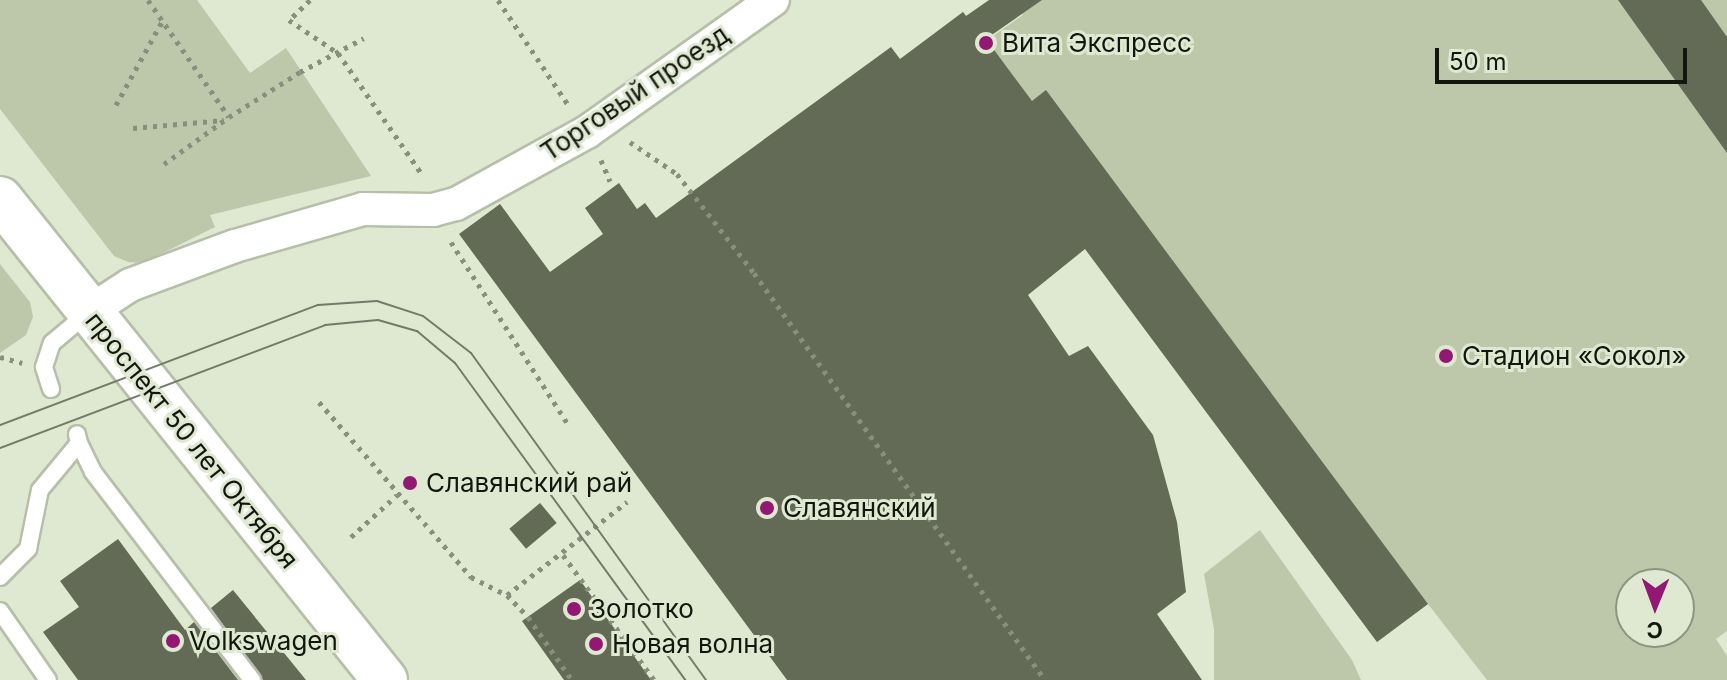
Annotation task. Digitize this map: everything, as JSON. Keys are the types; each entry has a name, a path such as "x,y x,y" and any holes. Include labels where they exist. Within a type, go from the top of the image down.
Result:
{"main road":[{"name":"проспект 50 лет Октября","path":"0,199 385,680"}],"street":[{"name":"Торговый проезд","path":"90,311 130,285 235,246 363,209 433,210 456,204 587,132 773,0"}],"lane":[{"path":"51,389 44,367 52,343 90,311"},
{"path":"0,577 28,549 40,490 78,438 93,472 252,680"},
{"path":"0,611 48,680"}],"path":[{"path":"148,0 227,118"},
{"path":"310,0 289,20 338,53 421,173"},
{"path":"498,0 553,83"},
{"path":"116,105 163,20"},
{"path":"164,164 227,118 364,38"},
{"path":"133,128 227,118"},
{"path":"627,140 677,174 754,273 1045,680"},
{"path":"451,242 568,424"},
{"path":"319,402 471,577 507,595 528,617 572,680"},
{"path":"351,537 397,495"},
{"path":"507,595 563,555 627,502"},
{"path":"563,555 654,680"}],"green space":[{"path":"0,0 197,0 250,73 286,48 371,176 210,215 215,227 143,263 128,262 114,256 0,109"},
{"name":"Стадион «Сокол»","path":"1012,0 1727,0 1727,631 1716,639 1727,656 1727,680 1487,680 1428,604 1377,642 930,37 963,12 987,40 1023,15"},
{"path":"0,264 30,302 33,317 26,335 0,353"},
{"path":"1260,530 1352,660 1361,680 1214,680 1214,629 1204,574"}],"building":[{"path":"989,0 1042,0 986,39 1032,101 1046,90 1428,604 1377,642 1085,249 1028,295 1069,356 1088,346 1153,435 1177,522 1186,592 1157,614 1202,680 787,680 459,234 500,204 550,272 603,234 585,208 619,183 637,209 645,203 656,218 891,47 900,59 963,12 966,16"},
{"path":"1618,0 1701,0 1727,37 1727,153"},
{"path":"540,503 557,523 526,549 509,529"},
{"path":"118,539 185,630 194,622 238,680 78,680 43,632 79,607 60,581"},
{"name":"Новая волна","path":"580,580 651,680 564,680 522,621"},
{"path":"233,590 306,680 263,680 211,608"}],"tram line":[{"path":"0,425 318,305 377,301 423,316 471,353 706,680"},
{"path":"0,448 325,325 378,320 417,331 455,363 685,680"}],"place":[{"name":"Вита Экспресс","path":"986,43"},
{"name":"Стадион «Сокол»","path":"1446,356"},
{"name":"Славянский рай","path":"410,483"},
{"name":"Славянский","path":"767,508"},
{"name":"Золотко","path":"574,609"},
{"name":"Volkswagen","path":"173,641"},
{"name":"Новая волна","path":"596,644"}]}
